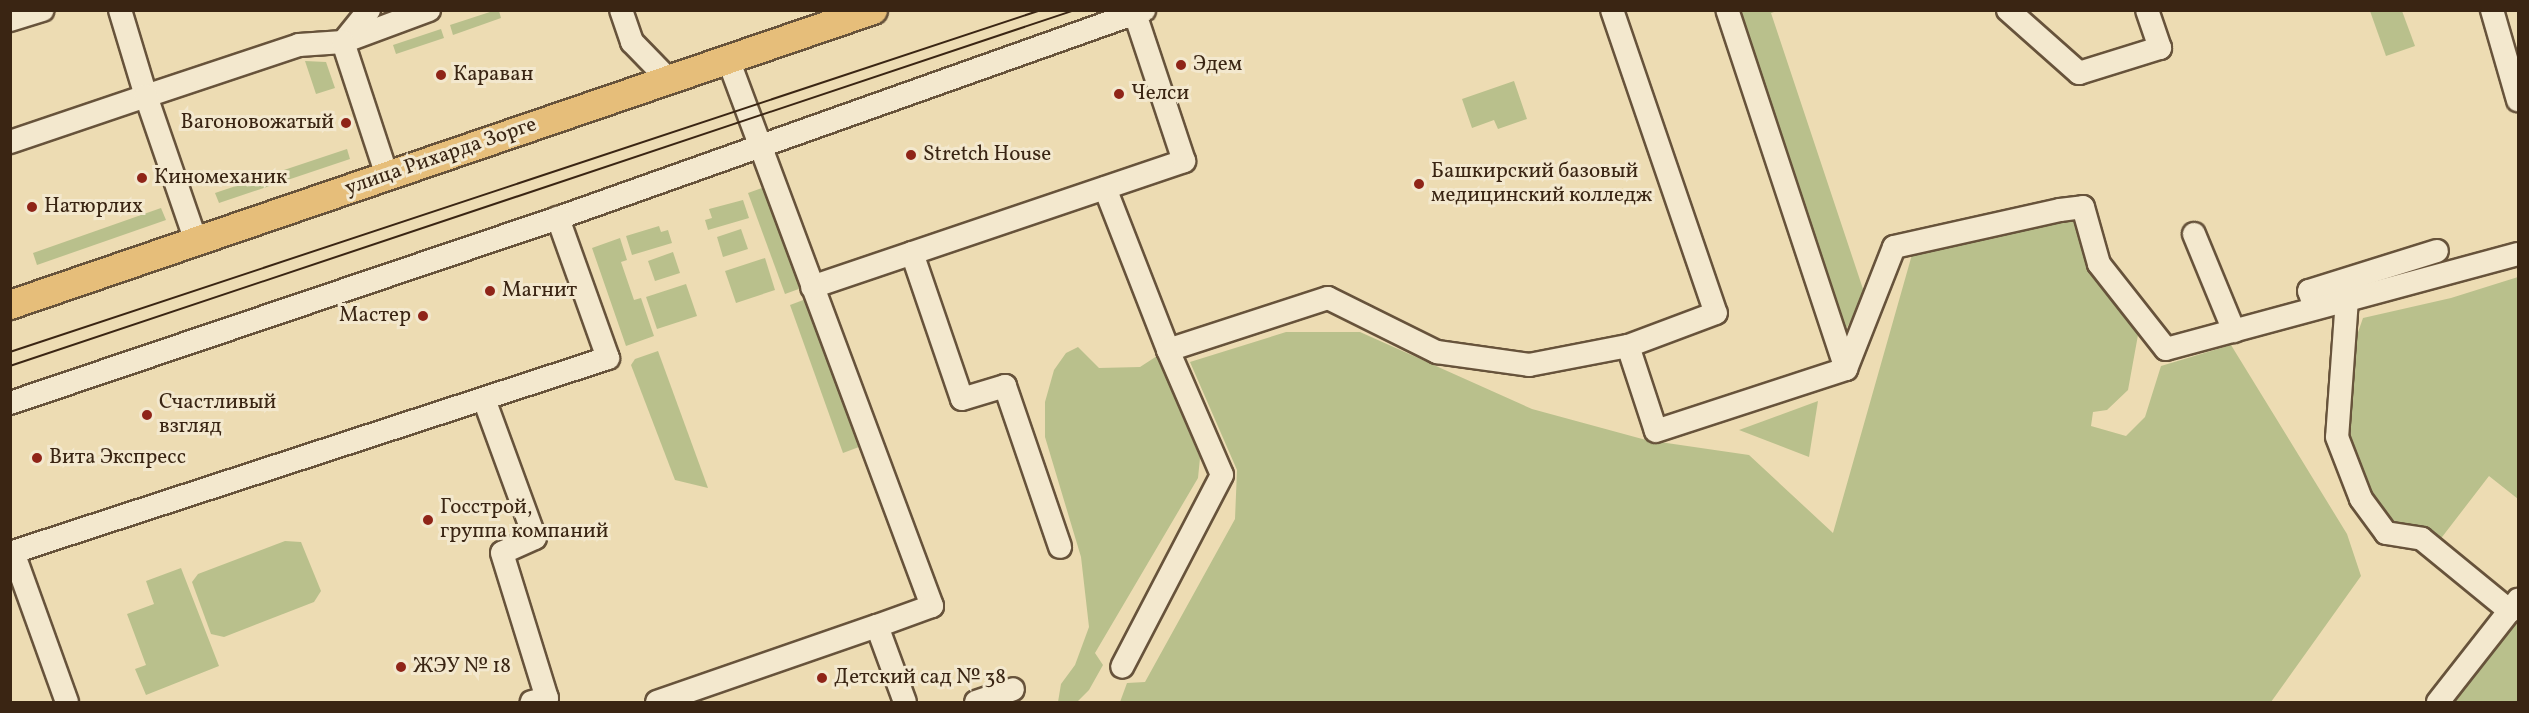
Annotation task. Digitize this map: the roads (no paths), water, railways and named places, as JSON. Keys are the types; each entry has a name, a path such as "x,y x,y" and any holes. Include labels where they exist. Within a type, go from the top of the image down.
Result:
{"main road":[{"name":"улица Рихарда Зорге","path":"10,305 873,10"}],"street":[{"path":"10,20 42,10"},
{"path":"120,10 146,96 196,241"},
{"path":"343,42 369,10"},
{"path":"10,142 299,45 343,42 429,10"},
{"path":"621,10 632,42 668,79"},
{"path":"1168,350 1328,298 1437,352 1529,365 1628,346 1716,313 1612,10"},
{"path":"1727,10 1846,369"},
{"path":"2008,10 2079,73 2160,48 2147,10"},
{"path":"2492,10 2509,35 2518,100"},
{"path":"10,403 558,218 1139,12 1184,161 812,287"},
{"path":"343,42 387,176"},
{"path":"657,702 932,606 728,59"},
{"path":"1105,188 1168,350 1222,475 1122,667"},
{"path":"1846,369 1894,247 2083,207 2099,264 2166,349 2518,254"},
{"path":"67,702 12,553 608,358 558,218"},
{"path":"2194,234 2234,332"},
{"path":"2314,308 2309,291 2437,251"},
{"path":"912,253 962,399 1005,386 1060,548"},
{"path":"2347,299 2337,437 2361,499 2386,533 2422,539 2514,605 2438,702"},
{"path":"1628,346 1656,431 1846,369"},
{"path":"484,399 535,538 502,553 544,701"},
{"path":"877,626 905,702"},
{"path":"976,702 1013,689"}],"tram line":[{"path":"10,352 1041,10"},
{"path":"10,366 1075,10"}],"place":[{"name":"Эдем","path":"1181,65"},
{"name":"Караван","path":"441,75"},
{"name":"Челси","path":"1119,94"},
{"name":"Вагоновожатый","path":"346,123"},
{"name":"Stretch House","path":"911,155"},
{"name":"Киномеханик","path":"142,178"},
{"name":"Башкирский базовый медицинский колледж","path":"1419,184"},
{"name":"Натюрлих","path":"32,207"},
{"name":"Магнит","path":"490,291"},
{"name":"Мастер","path":"423,316"},
{"name":"Счастливый взгляд","path":"147,415"},
{"name":"Вита Экспресс","path":"37,458"},
{"name":"Госстрой, группа компаний","path":"428,520"},
{"name":"ЖЭУ № 18","path":"401,667"},
{"name":"Детский сад № 38","path":"822,678"}]}
